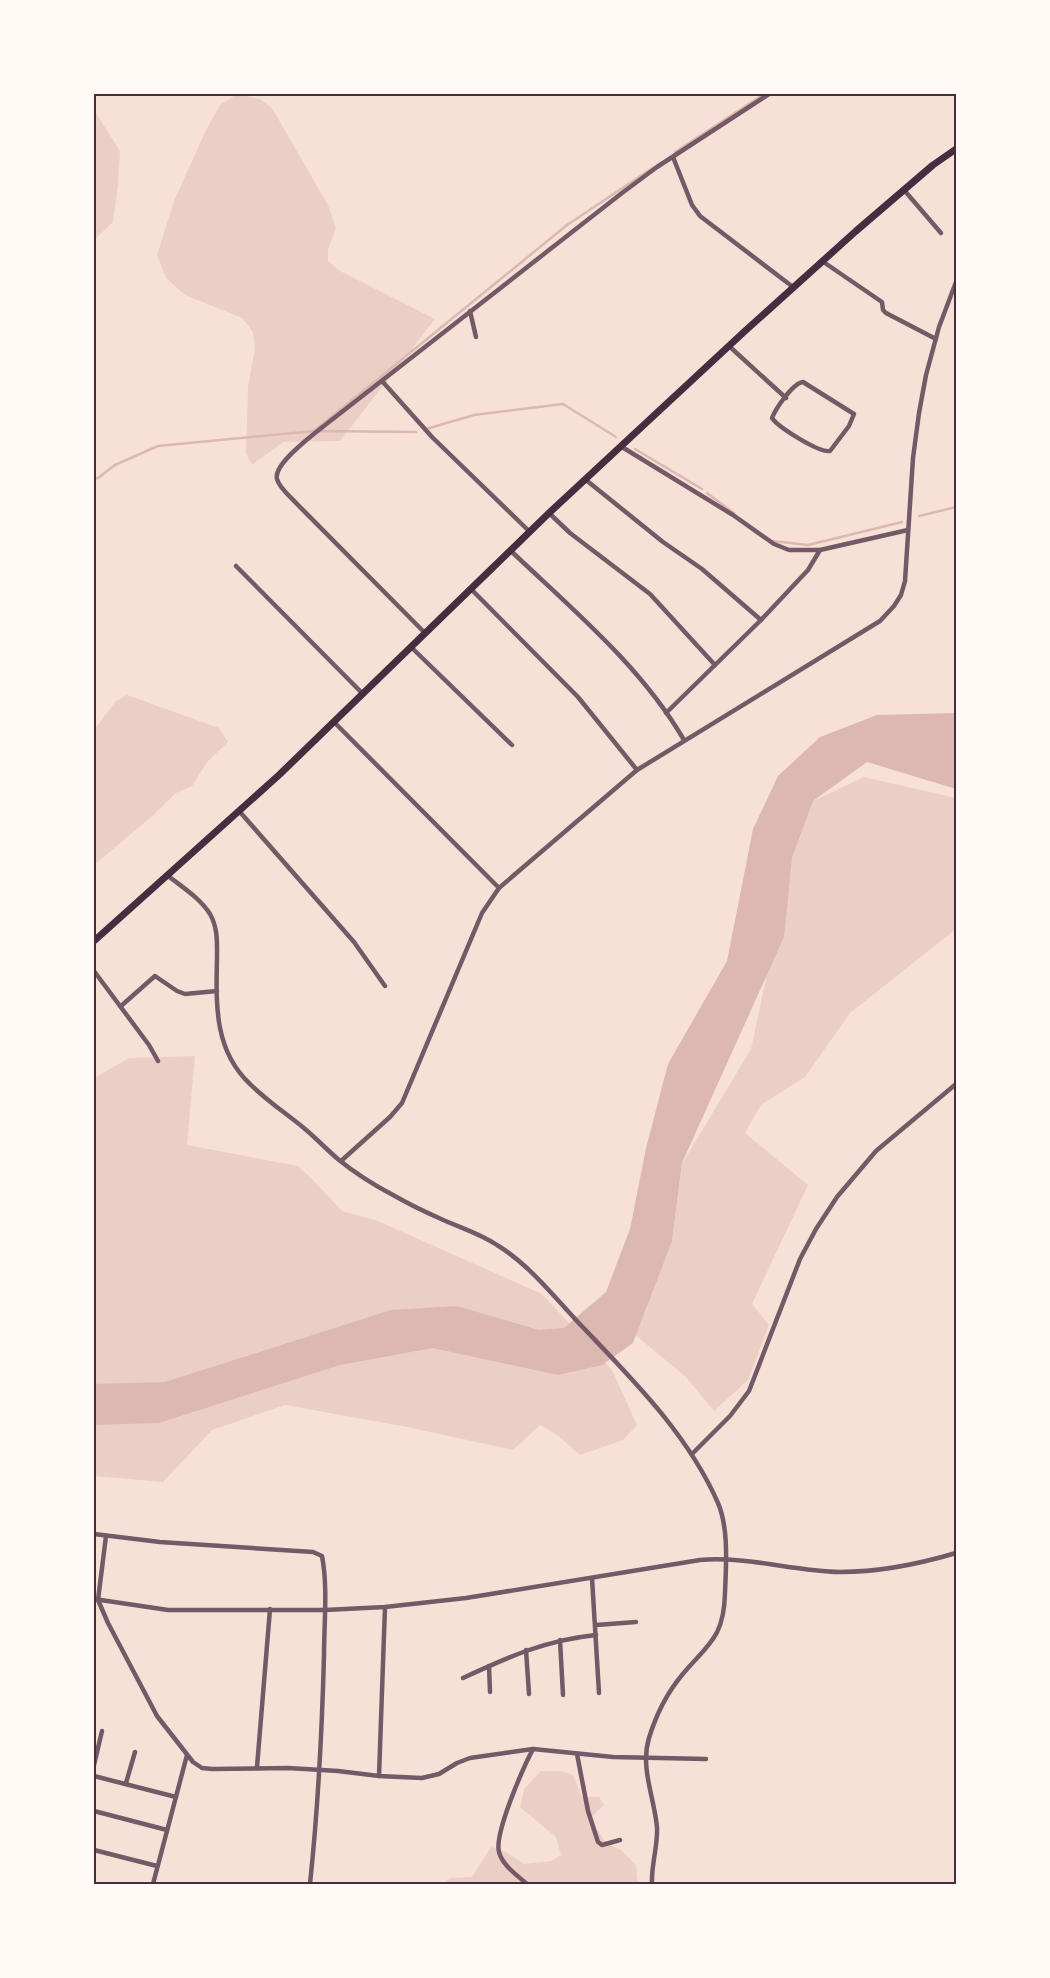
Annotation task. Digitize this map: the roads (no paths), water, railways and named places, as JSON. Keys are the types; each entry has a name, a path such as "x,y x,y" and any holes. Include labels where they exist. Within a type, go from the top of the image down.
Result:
{"main road":[{"path":"94,941 240,812 511,550 793,287 904,190 956,149"}],"street":[{"path":"425,633 318,527 277,482 276,473 282,464 320,429 622,193 769,94"},
{"path":"674,157 692,205 700,216 793,287"},
{"path":"904,190 941,233"},
{"path":"822,261 882,302 883,310 886,313 936,339"},
{"path":"341,1161 390,1117 404,1098 482,913 499,888 637,770 684,740 764,694 887,615 901,595 908,565 908,530 919,413 936,339 956,282"},
{"path":"470,311 476,337"},
{"path":"729,346 786,398"},
{"path":"382,381 432,437 530,532"},
{"path":"804,382 852,412 854,418 832,449 825,452 778,425 772,419 772,415 786,398 796,384 804,382"},
{"path":"622,448 725,510 774,544 789,550 820,550 908,530"},
{"path":"586,480 661,540 702,569 761,620"},
{"path":"550,513 570,533 650,594 715,665"},
{"path":"511,550 620,655 666,713 684,740"},
{"path":"666,713 761,620 808,570 820,550"},
{"path":"236,566 363,694"},
{"path":"471,589 578,697 637,770"},
{"path":"411,646 512,745"},
{"path":"334,722 499,888"},
{"path":"240,812 354,942 385,986"},
{"path":"167,875 200,902 209,912 215,925 217,941 216,991 218,1026 224,1045 237,1070 250,1084 366,1180 439,1218 477,1233 496,1244 521,1263 641,1390 692,1454 720,1508 724,1530 725,1561 725,1603 721,1626 709,1646 681,1676 666,1700 649,1738 645,1758 656,1824 652,1884"},
{"path":"94,971 150,1045 158,1061"},
{"path":"121,1006 156,976 176,991 185,994 216,991"},
{"path":"692,1454 730,1416 749,1391 800,1259 816,1229 837,1197 876,1151 956,1084"},
{"path":"94,1534 160,1542 320,1554 323,1558 325,1610 320,1769 310,1884"},
{"path":"106,1536 96,1599 157,1716 187,1755 204,1768 320,1769 379,1776 429,1777 439,1774 460,1761 533,1749 645,1758 706,1759"},
{"path":"96,1599 168,1610 325,1610 385,1607 466,1598 700,1560 725,1561 738,1559 839,1572 908,1565 956,1553"},
{"path":"592,1578 599,1692"},
{"path":"379,1776 385,1607"},
{"path":"257,1768 270,1609"},
{"path":"596,1625 636,1622"},
{"path":"463,1678 526,1650 560,1640 596,1635"},
{"path":"560,1640 563,1695"},
{"path":"526,1650 529,1694"},
{"path":"489,1666 490,1692"},
{"path":"94,1765 102,1731"},
{"path":"527,1884 507,1866 498,1852 501,1832 515,1788 533,1749"},
{"path":"126,1784 135,1752"},
{"path":"577,1754 588,1811 598,1842 602,1845 620,1840"},
{"path":"153,1884 187,1755"},
{"path":"94,1776 176,1797"},
{"path":"94,1812 167,1830"},
{"path":"94,1850 157,1866"}],"waterway":[{"path":"675,152 764,94"},
{"path":"314,431 567,225 654,167"},
{"path":"426,429 474,415 563,404 616,437"},
{"path":"94,479 115,465 158,446 314,431 416,432"},
{"path":"635,449 702,489"},
{"path":"707,493 734,513"},
{"path":"919,516 956,507"},
{"path":"773,541 808,545 902,522"}]}
